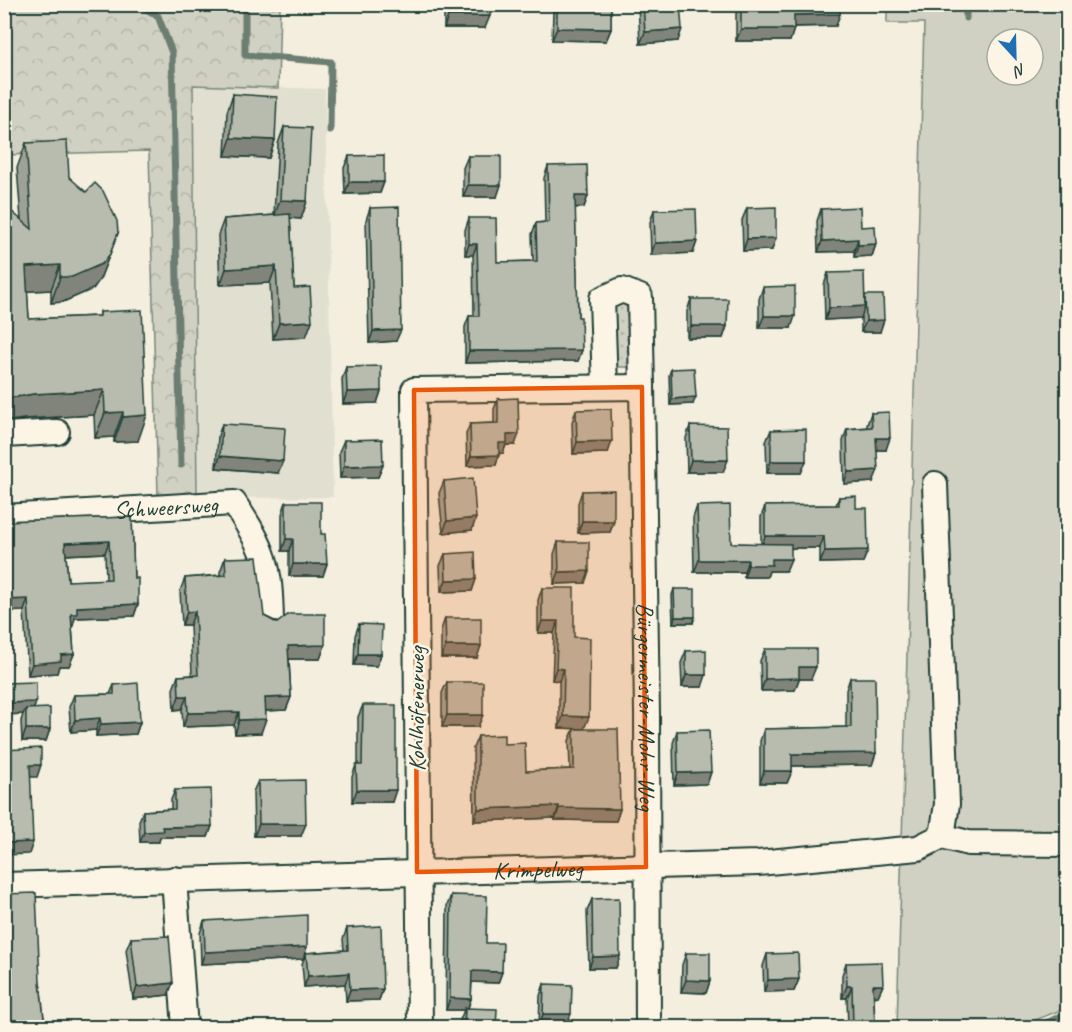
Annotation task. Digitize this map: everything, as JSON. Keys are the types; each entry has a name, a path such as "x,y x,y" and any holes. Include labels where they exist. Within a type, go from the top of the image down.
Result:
{"street":[{"name":"Bürgermeister-Mohr-Weg","path":"604,387 602,299 622,290 640,297 647,713 648,1028"},
{"path":"604,387 642,387"},
{"name":"Kohlhöfenerweg","path":"420,1028 414,390 604,387"},
{"path":"4,435 57,432"},
{"path":"935,484 947,804 942,836 968,843 1068,844"},
{"name":"Schweersweg","path":"4,517 234,503 258,539 270,576 271,622"},
{"name":"Krimpelweg","path":"4,885 758,863 918,848 942,836"},
{"path":"174,879 185,1028"}],"highlighted area":[{"path":"642,387 646,867 417,872 414,390"}],"shaded area":[{"path":"193,85 325,89 333,497 197,498"}],"green space":[{"path":"4,5 280,5 278,88 193,85 197,498 158,495 149,151 5,155"},
{"path":"887,5 1067,5 1068,1007 1018,1027 897,1027 924,23 887,23"},
{"path":"621,302 628,308 630,367 612,367 611,306"}],"building":[{"path":"448,4 489,4 490,16 448,16"},
{"path":"557,4 611,4 611,29 557,28"},
{"path":"643,4 680,4 682,29 645,32"},
{"path":"741,4 840,4 840,14 794,15 794,29 741,29"},
{"path":"233,94 277,97 275,140 231,138"},
{"path":"284,127 311,128 307,201 280,200"},
{"path":"67,141 69,177 86,192 95,183 103,191 117,221 118,233 110,254 102,264 72,277 60,277 60,265 26,267 29,319 100,316 100,312 142,310 147,415 123,417 123,412 105,413 104,390 33,394 4,399 4,205 32,229 26,143"},
{"path":"384,155 384,182 349,182 349,156"},
{"path":"468,156 501,156 501,185 468,185"},
{"path":"587,165 588,196 575,196 578,317 581,317 582,350 469,351 469,316 479,316 477,244 469,244 469,218 496,218 497,262 537,261 536,223 549,222 548,166"},
{"path":"399,207 401,330 373,331 370,208"},
{"path":"776,207 776,238 747,239 747,208"},
{"path":"860,207 861,227 875,226 876,244 858,245 858,239 822,241 821,209"},
{"path":"696,209 697,241 655,243 654,210"},
{"path":"290,214 294,288 310,287 312,321 279,323 276,266 226,269 224,219"},
{"path":"864,272 865,306 829,308 828,273"},
{"path":"795,286 795,316 764,316 763,287"},
{"path":"865,295 883,295 884,320 866,321"},
{"path":"691,299 728,299 727,326 691,326"},
{"path":"381,366 381,391 347,392 346,367"},
{"path":"694,368 696,397 672,399 671,369"},
{"path":"518,398 519,434 507,435 507,443 499,443 499,455 471,456 470,424 498,423 498,399"},
{"path":"611,409 612,441 577,442 576,410"},
{"path":"889,412 890,438 876,438 878,470 848,472 847,429 872,427 871,413"},
{"path":"222,424 285,428 283,461 220,456"},
{"path":"690,426 727,427 728,460 691,460"},
{"path":"806,429 806,461 771,461 771,430"},
{"path":"382,439 383,465 344,466 344,440"},
{"path":"473,478 476,518 447,521 444,481"},
{"path":"614,490 614,521 582,521 582,491"},
{"path":"856,496 856,508 867,508 868,550 825,551 824,536 765,536 765,506 839,505 839,497"},
{"path":"286,502 321,502 321,534 325,534 327,564 293,564 293,539 286,539"},
{"path":"730,505 731,543 791,544 791,559 772,559 772,565 748,565 748,560 699,560 697,506"},
{"path":"132,517 134,579 138,578 138,604 77,607 77,614 71,614 74,654 61,655 61,661 32,664 28,599 4,600 4,521","holes":["109,541 111,579 68,581 65,543"]},
{"path":"558,542 589,542 589,571 559,572"},
{"path":"475,552 476,579 446,580 445,554"},
{"path":"257,557 264,616 277,623 289,614 325,614 325,645 288,646 291,697 265,698 266,719 239,720 239,712 188,713 187,696 179,696 178,676 198,675 195,611 187,612 185,578 226,575 225,558"},
{"path":"542,588 574,588 574,637 590,638 589,717 563,716 564,669 556,668 558,621 542,621"},
{"path":"674,589 695,589 695,617 675,617"},
{"path":"445,618 481,618 481,646 446,646"},
{"path":"359,624 382,625 381,654 358,654"},
{"path":"765,649 816,649 816,667 799,667 799,678 765,679"},
{"path":"706,650 706,675 686,675 686,651"},
{"path":"850,678 875,678 876,753 792,754 792,771 764,771 764,729 851,727"},
{"path":"36,682 36,702 4,703 4,683"},
{"path":"447,682 483,682 483,715 447,715"},
{"path":"138,683 140,722 101,724 100,718 75,720 74,695 114,694 114,685"},
{"path":"363,705 396,705 396,790 357,790 356,765 362,765"},
{"path":"50,708 50,729 26,729 26,709"},
{"path":"574,729 618,729 620,809 559,808 559,806 478,809 478,736 504,735 504,744 525,743 526,771 574,769"},
{"path":"709,730 711,772 678,773 677,731"},
{"path":"41,748 41,765 30,765 33,842 4,843 4,750"},
{"path":"305,780 306,824 259,824 258,781"},
{"path":"211,789 212,826 162,827 163,831 144,832 143,811 175,809 175,790"},
{"path":"36,893 40,982 45,1028 11,1028 4,943 4,894"},
{"path":"451,895 487,896 486,943 503,943 502,972 472,971 471,999 450,998"},
{"path":"619,898 620,956 593,957 592,899"},
{"path":"307,915 307,947 205,952 204,921"},
{"path":"381,926 383,989 350,990 349,973 308,976 306,953 348,950 347,928"},
{"path":"169,936 173,983 137,987 131,938"},
{"path":"686,953 710,953 710,981 686,980"},
{"path":"798,953 799,979 768,980 767,954"},
{"path":"882,962 883,985 873,985 875,1027 853,1028 852,986 847,986 846,963"},
{"path":"544,984 572,985 571,1014 543,1014"},
{"path":"465,1008 497,1009 496,1028 464,1028"}],"waterway":[{"path":"138,4 158,16 172,53 181,465"},
{"path":"245,4 245,55 331,62 330,131"},
{"path":"966,4 966,18"},
{"path":"1036,1028 1068,1013"}]}
